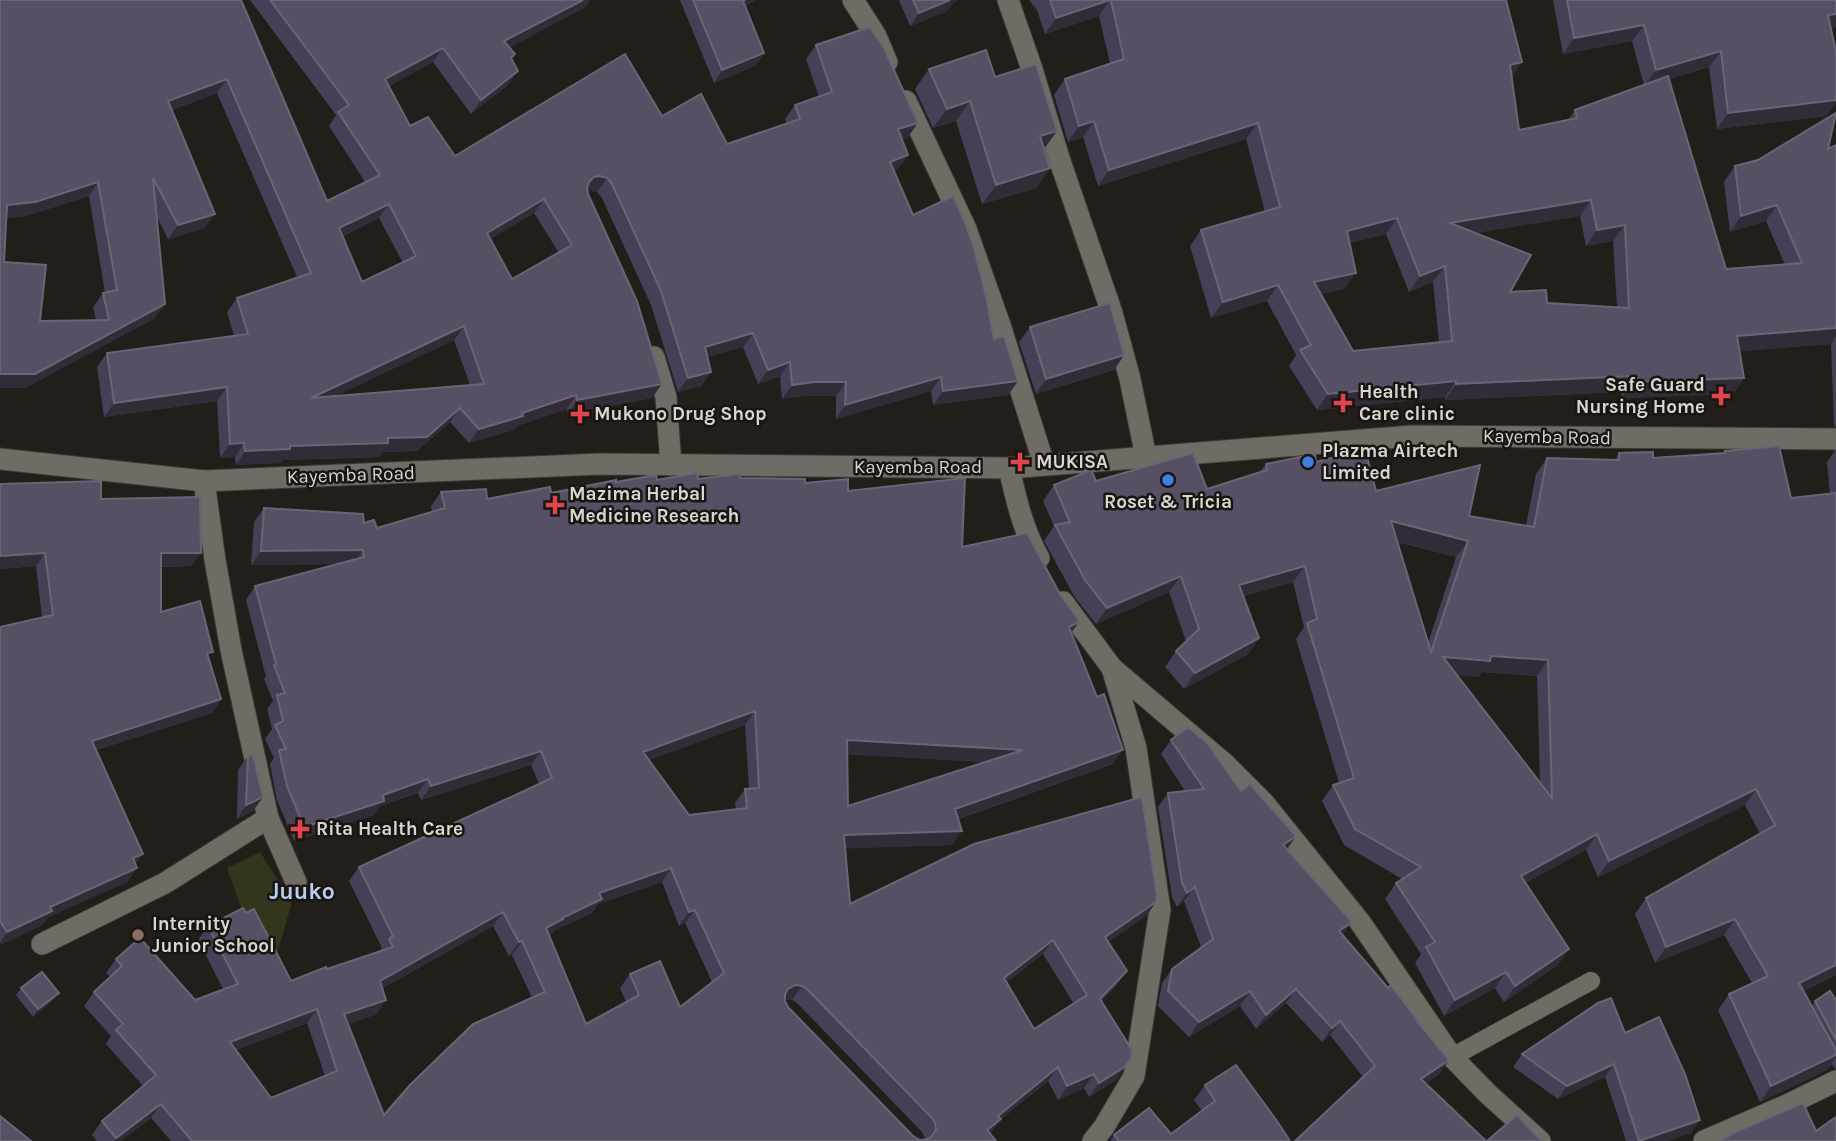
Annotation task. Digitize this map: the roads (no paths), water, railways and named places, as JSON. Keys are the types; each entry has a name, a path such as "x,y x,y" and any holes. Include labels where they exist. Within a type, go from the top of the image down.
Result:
{"street":[{"path":"853,0 876,36 966,229 1044,464"},
{"path":"1008,0 1112,313 1130,379 1146,457"},
{"path":"646,335 666,397 671,465"},
{"name":"Kayemba Road","path":"0,459 204,481 600,464 1009,468 1412,436 1836,439"},
{"path":"1009,468 1030,543 1063,603 1112,668 1225,764 1264,803 1360,922 1452,1057 1540,1141"},
{"path":"204,481 229,637 268,818 296,882"},
{"path":"1093,1141 1134,1076 1160,910 1136,748 1112,668"},
{"path":"42,944 165,883 268,818"},
{"path":"1704,1141 1836,1081"}],"lane":[{"path":"1452,1057 1591,981"}],"place":[{"name":"Safe Guard Nursing Home","path":"1721,396"},
{"name":"Health Care clinic","path":"1343,403"},
{"name":"Mukono Drug Shop","path":"580,414"},
{"name":"MUKISA","path":"1020,462"},
{"name":"Plazma Airtech Limited","path":"1308,462"},
{"name":"Roset & Tricia","path":"1168,480"},
{"name":"Mazima Herbal Medicine Research","path":"555,505"},
{"name":"Rita Health Care","path":"300,829"},
{"name":"Internity Junior School","path":"138,935"}],"district":[{"name":"Juuko","path":"302,891"}]}
